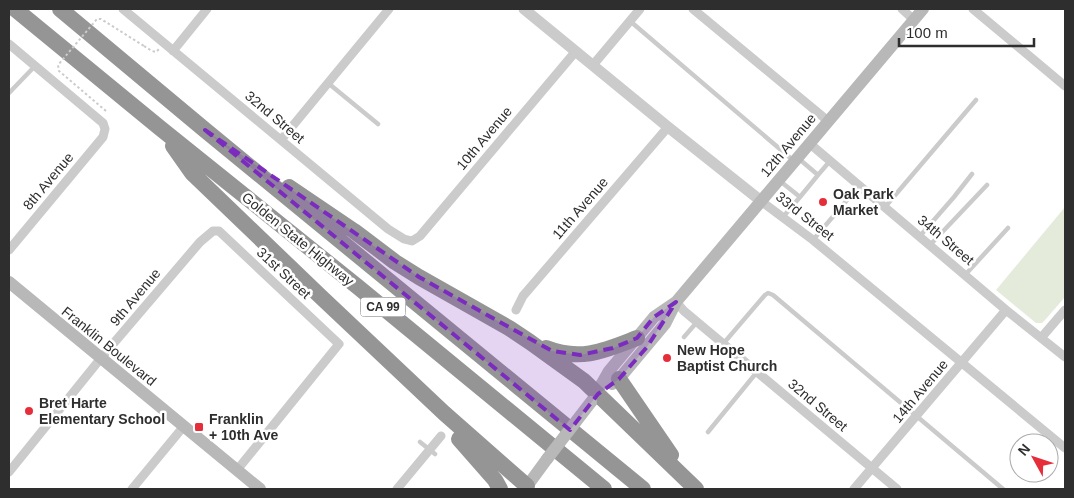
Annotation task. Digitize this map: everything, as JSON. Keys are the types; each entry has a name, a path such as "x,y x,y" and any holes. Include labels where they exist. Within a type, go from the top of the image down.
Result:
{"highway":[{"name":"Golden State Highway","path":"15,9 604,489"},
{"name":"Golden State Highway","path":"60,9 643,489"},
{"path":"160,128 192,173 444,413 529,485"},
{"path":"205,130 354,231 395,262 530,342 584,381 594,398 696,489"},
{"path":"530,342 558,352 580,355 606,351 637,338"},
{"path":"619,379 696,489"},
{"path":"444,413 459,439 495,480 500,489"}],"main road":[{"name":"12th Avenue","path":"594,398 619,379 665,324 676,302 924,9"},
{"name":"Franklin Boulevard","path":"9,282 260,489"},
{"name":"12th Avenue","path":"529,485 594,398 609,371 654,317 676,302"}],"street":[{"name":"32nd Street","path":"123,9 388,229 404,239 412,241"},
{"path":"173,51 207,9"},
{"path":"280,140 389,9"},
{"name":"33rd Street","path":"524,9 668,127 813,240 1065,448"},
{"path":"593,65 640,9"},
{"path":"693,9 828,121"},
{"path":"902,9 914,20"},
{"path":"973,9 1065,86"},
{"path":"9,44 36,66"},
{"name":"10th Avenue","path":"412,241 420,236 576,51"},
{"name":"8th Avenue","path":"9,250 103,137 106,129 103,123 36,66"},
{"name":"11th Avenue","path":"516,310 523,296 668,127"},
{"name":"34th Street","path":"809,143 1006,310 1065,357"},
{"name":"31st Street","path":"207,235 213,231 219,231 339,344 237,470"},
{"name":"9th Avenue","path":"9,472 101,358 207,235"},
{"name":"32nd Street","path":"676,302 684,311 897,489"},
{"name":"14th Avenue","path":"854,489 1006,310"},
{"path":"1041,338 1065,310"},
{"path":"132,489 184,426"},
{"path":"397,489 433,452 441,436"}],"lane":[{"path":"630,21 796,159 818,175"},
{"path":"9,93 36,66"},
{"path":"328,84 378,124"},
{"path":"886,207 976,100"},
{"path":"783,216 830,161"},
{"path":"920,236 972,174"},
{"path":"779,179 800,197"},
{"path":"813,240 859,185"},
{"path":"930,245 987,185"},
{"path":"965,275 1008,228"},
{"path":"723,344 765,295 768,293 773,295 1004,489"},
{"path":"684,337 697,322"},
{"path":"708,432 757,372"},
{"path":"420,442 433,452"}],"path":[{"path":"106,111 59,71 58,65 97,19 101,19 144,46"}],"highlighted area":[{"path":"205,130 419,277 552,351 580,355 613,348 637,338 654,317 676,302 647,347 619,379 598,394 570,430"}],"green space":[{"path":"1065,207 1065,297 1042,323 1036,323 996,290"}],"place":[{"name":"Oak Park Market","path":"823,202"},
{"name":"New Hope Baptist Church","path":"667,358"},
{"name":"Bret Harte Elementary School","path":"29,411"},
{"name":"Franklin + 10th Ave","path":"199,427"}]}
